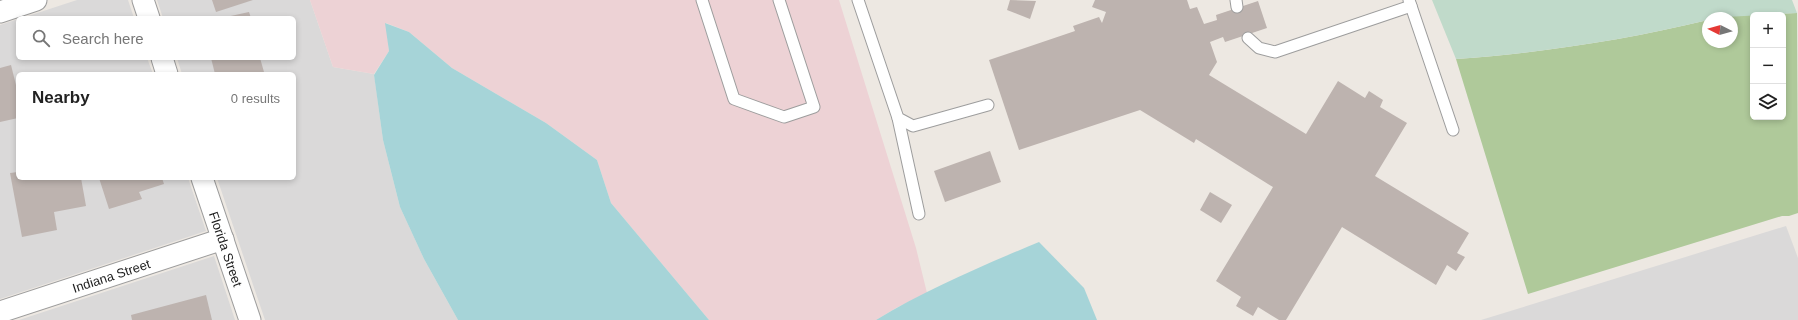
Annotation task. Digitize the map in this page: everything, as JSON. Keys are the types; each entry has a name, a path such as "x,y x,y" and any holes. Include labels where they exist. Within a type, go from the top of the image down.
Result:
{"street":[{"path":"0,12 36,0"},
{"path":"143,0 148,16"},
{"path":"163,60 167,72"},
{"name":"Florida Street","path":"203,180 250,320"},
{"name":"Indiana Street","path":"0,312 223,240"}],"lane":[{"path":"702,0 734,99 784,117 814,107 779,0"},
{"path":"858,0 898,118 919,214"},
{"path":"1248,38 1258,48 1275,52 1410,3 1453,130"},
{"path":"898,118 913,126 988,104"}],"shaded area":[{"path":"77,0 128,0 133,16 28,16"},
{"path":"157,0 310,0 333,67 374,74 383,140 400,207 424,259 458,320 265,320 218,180 296,180 296,72 181,72 178,60 296,60 296,16 162,16"},
{"path":"310,0 839,0 916,248 927,293 896,308 876,320 709,320 611,203 597,160 546,123 452,68 409,32 386,23 389,51 374,74 333,67"},
{"path":"16,20 16,60 148,60 152,72 16,72 16,180 189,180 206,231 0,299 0,25"},
{"path":"1786,226 1798,258 1798,320 1481,320"},
{"path":"214,256 235,320 19,320"}],"green space":[{"path":"1432,0 1792,0 1797,13 1750,12 1750,16 1738,16 1738,12 1702,12 1702,21 1646,34 1583,45 1456,59"},
{"path":"1786,13 1797,13 1798,213 1789,216 1782,216 1528,294 1456,59 1583,45 1702,21 1702,48 1738,48 1738,15 1750,15 1750,120 1786,120"}],"water":[{"path":"385,23 409,32 452,68 546,123 597,160 611,203 709,320 458,320 424,259 400,207 383,140 374,75 389,51"},
{"path":"1039,242 1084,288 1097,320 876,320 935,288"}],"building":[{"path":"212,0 253,0 216,12"},
{"path":"1010,0 1036,1 1030,19 1007,10"},
{"path":"1095,0 1187,0 1190,9 1197,7 1204,24 1217,20 1216,15 1258,1 1267,28 1225,42 1223,37 1210,42 1217,62 1209,75 1306,134 1338,81 1365,98 1369,91 1383,100 1380,107 1407,123 1375,176 1469,233 1457,253 1465,257 1456,271 1447,265 1436,285 1342,227 1286,320 1279,320 1258,307 1253,316 1236,306 1241,297 1216,281 1273,187 1196,139 1194,143 1140,110 1019,150 989,60 1075,31 1073,26 1099,17 1102,23 1106,12 1092,7"},
{"path":"249,12 250,16 231,16"},
{"path":"212,60 261,60 264,72 214,72"},
{"path":"11,65 16,85 16,118 0,122 0,68"},
{"path":"990,151 1001,182 945,202 934,171"},
{"path":"16,172 16,180 81,180 86,206 54,212 57,230 22,237 10,173"},
{"path":"100,180 163,180 164,184 139,192 142,199 109,209"},
{"path":"1210,192 1232,205 1221,223 1200,210"},
{"path":"206,295 212,320 132,320 131,315"}]}
